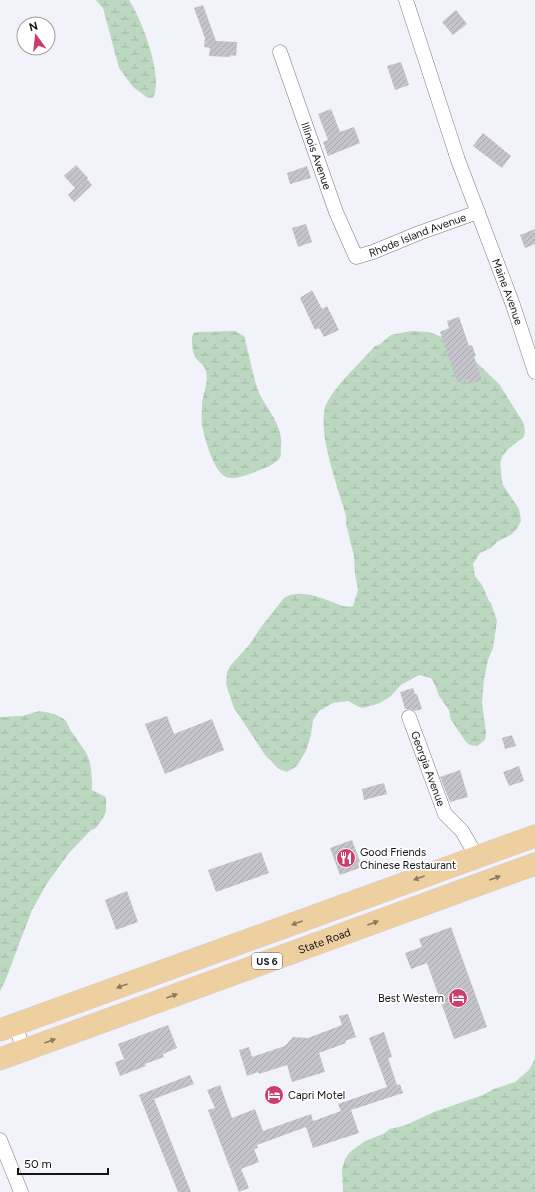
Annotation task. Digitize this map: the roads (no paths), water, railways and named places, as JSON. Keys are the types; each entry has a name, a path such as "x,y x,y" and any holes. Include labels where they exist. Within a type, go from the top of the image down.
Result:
{"main road":[{"name":"US 6","path":"7,1027 535,836"},
{"name":"State Road","path":"0,1059 535,864"}],"street":[{"name":"Maine Avenue","path":"406,0 458,160 490,248 513,305 535,372"},
{"name":"Illinois Avenue","path":"280,52 331,197 356,257"},
{"name":"Rhode Island Avenue","path":"356,257 478,212"},
{"name":"Georgia Avenue","path":"409,717 446,814 462,831 477,857"},
{"path":"264,935 272,959"},
{"path":"7,1027 24,1050"},
{"path":"0,1140 21,1192"}],"place":[{"name":"Good Friends Chinese Restaurant","path":"346,858"},
{"name":"Best Western","path":"458,998"},
{"name":"Capri Motel","path":"274,1095"}]}
